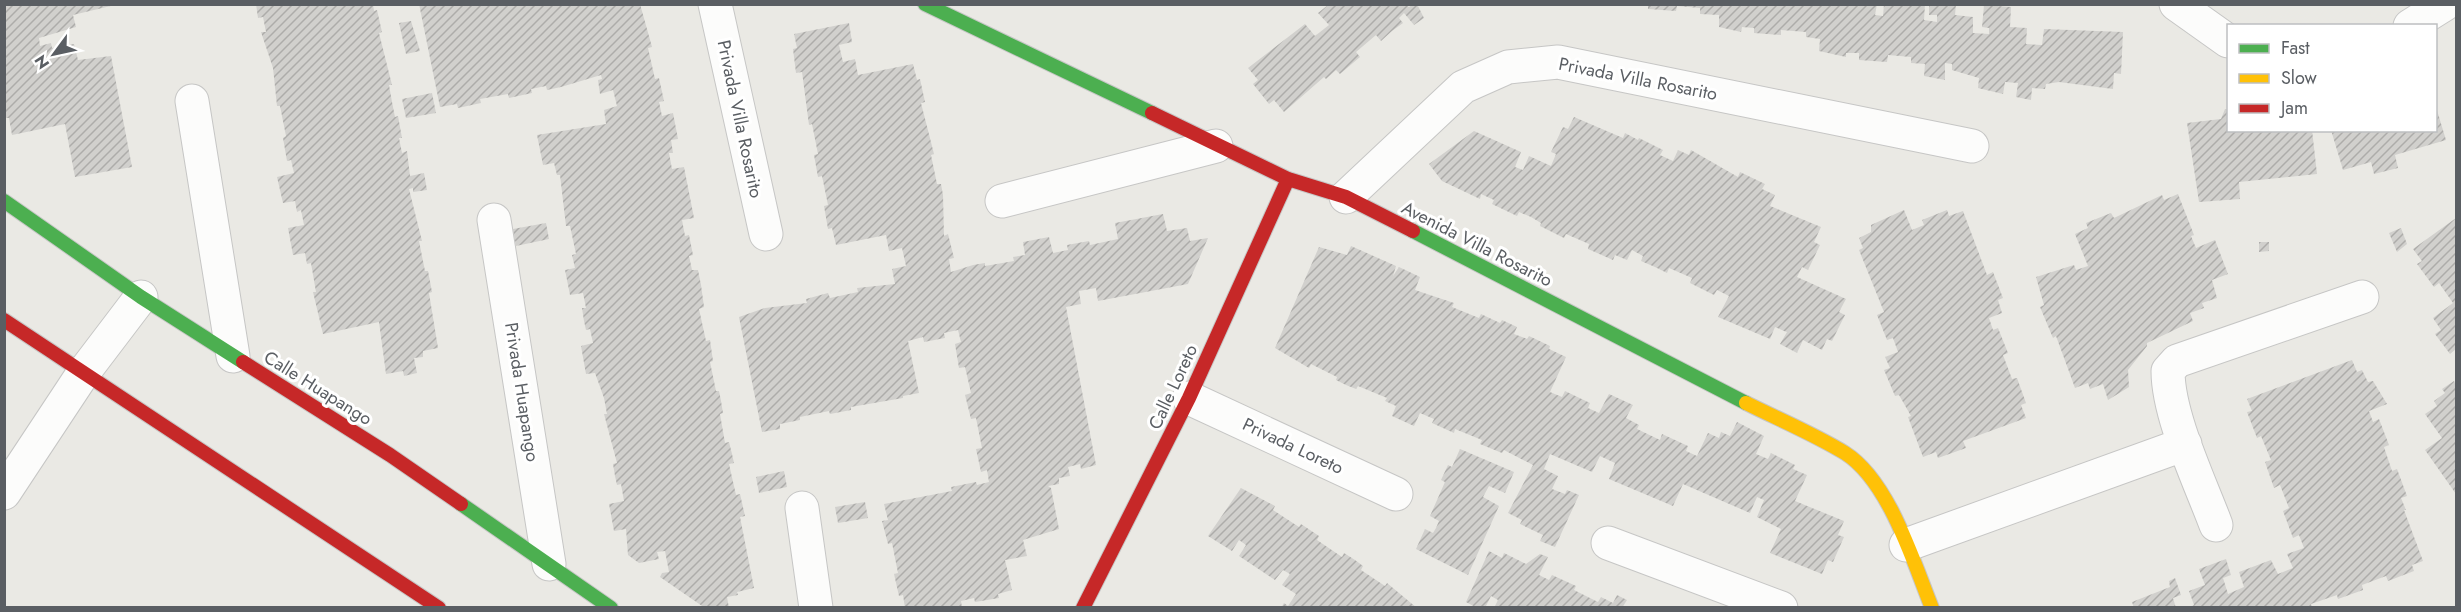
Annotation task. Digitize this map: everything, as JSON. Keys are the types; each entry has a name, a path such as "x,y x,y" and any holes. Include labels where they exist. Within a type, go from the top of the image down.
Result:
{"street":[{"name":"Privada Villa Rosarito","path":"715,4 766,234"},
{"name":"Avenida Villa Rosarito","path":"924,4 1288,179 1346,197 1846,454 1861,466 1872,481 1906,545 1932,608"},
{"path":"2176,4 2227,39"},
{"path":"2413,24 2445,4"},
{"name":"Privada Villa Rosarito","path":"1346,197 1463,87 1508,67 1558,62 1972,146"},
{"path":"192,101 233,356"},
{"path":"1002,201 1216,146"},
{"name":"Calle Loreto","path":"1083,608 1189,398 1288,179"},
{"name":"Calle Huapango","path":"4,201 141,297 390,455 611,608"},
{"name":"Privada Huapango","path":"495,220 549,564"},
{"path":"4,493 84,372 141,297"},
{"path":"2216,525 2185,444 2168,384 2168,371 2177,361 2362,297"},
{"path":"4,320 439,608"},
{"name":"Privada Loreto","path":"1189,398 1396,494"},
{"path":"1906,545 2185,444"},
{"path":"802,508 816,608"},
{"path":"1608,543 1781,608"}],"building":[{"path":"4,4 119,4 73,15 76,27 39,38 40,46 51,43 52,48 74,44 78,60 111,56 132,167 75,177 65,124 12,135 9,118 5,118 4,112"},
{"path":"256,4 373,4 374,11 377,10 382,32 379,33 392,85 389,85 392,102 395,117 398,116 402,138 399,138 402,153 407,151 410,176 424,173 427,190 413,192 413,188 409,189 422,241 419,241 425,271 428,271 432,292 429,293 438,348 423,351 423,357 414,358 417,373 404,376 403,371 386,374 379,322 323,334 313,292 316,292 311,263 307,264 305,253 293,255 288,228 304,225 301,210 297,212 295,201 283,203 277,177 294,173 291,160 287,161 283,138 286,136 280,106 277,106 273,68 261,32 266,32 263,17 258,18"},
{"path":"419,4 640,4 652,47 648,48 655,79 659,78 664,101 659,102 662,116 673,113 678,139 671,140 673,153 669,153 672,169 684,167 694,218 682,220 685,236 689,235 693,255 689,256 692,270 698,270 704,307 699,309 706,341 710,340 713,361 710,362 716,391 719,391 721,401 723,413 720,414 725,443 729,442 734,463 729,464 736,495 740,494 745,516 740,517 754,588 727,597 729,608 705,608 660,577 662,573 669,572 665,551 657,552 659,559 639,563 628,555 626,529 614,531 609,504 624,501 621,484 617,485 615,476 613,464 617,463 604,414 607,414 604,398 595,373 586,374 581,346 593,343 590,329 586,330 584,321 582,308 586,308 583,293 570,295 565,270 575,268 572,255 576,254 570,226 566,226 560,175 557,175 554,163 543,165 537,135 606,124 604,110 617,106 613,90 600,94 598,80 602,79 601,75 547,90 546,86 531,89 532,93 509,98 508,94 480,99 481,103 458,108 457,104 440,107"},
{"path":"1417,4 1424,18 1414,25 1404,13 1399,18 1403,23 1381,41 1376,35 1356,52 1360,57 1340,74 1336,70 1326,79 1324,77 1284,112 1274,100 1269,104 1253,84 1258,80 1248,68 1305,24 1315,36 1329,25 1318,13 1328,5 1406,5 1409,7"},
{"path":"1648,4 1877,4 1875,15 1883,16 1884,4 1925,4 1924,20 1937,22 1937,15 1929,15 1929,4 1956,4 1955,15 1973,17 1973,33 1989,34 1989,28 1982,27 1984,5 2011,7 2010,27 2027,28 2026,44 2042,45 2044,29 2123,32 2121,74 2114,73 2113,89 2059,82 2046,84 2045,89 2032,88 2031,100 2016,97 2018,83 2005,82 2003,94 1978,88 1979,78 1952,70 1952,64 1945,63 1945,80 1924,76 1925,64 1911,63 1911,57 1888,55 1887,62 1859,60 1859,53 1846,53 1846,57 1819,51 1820,39 1806,37 1806,32 1781,30 1781,35 1754,33 1754,28 1742,27 1741,32 1719,27 1719,15 1700,14 1700,8 1677,6 1676,11 1648,9"},
{"path":"411,21 420,51 406,54 399,23"},
{"path":"849,23 852,42 839,45 843,62 855,59 858,75 913,64 917,80 920,79 925,102 921,103 934,154 931,155 937,184 941,184 943,195 944,236 948,234 954,258 949,259 951,272 973,265 985,263 985,266 1014,261 1013,257 1025,255 1023,242 1049,237 1053,253 1068,250 1067,245 1089,241 1090,245 1118,239 1115,223 1163,214 1167,231 1187,228 1190,241 1208,238 1188,284 1098,301 1096,288 1079,291 1081,304 1066,307 1096,465 1081,469 1080,464 1068,467 1070,476 1059,478 1059,484 1048,486 1051,488 1059,529 1023,540 1027,556 1005,560 1012,590 998,594 999,598 975,602 974,598 961,601 962,608 905,608 903,595 899,596 894,574 898,573 892,543 888,544 882,521 888,520 884,504 952,491 951,487 989,482 987,470 981,472 976,449 982,448 976,418 971,419 965,395 971,393 965,367 959,368 955,344 961,342 958,330 944,333 945,338 924,342 923,337 908,341 919,393 851,407 851,410 830,414 829,411 800,417 800,420 780,424 780,429 762,432 739,317 765,308 807,303 806,299 828,293 830,298 858,292 857,288 895,284 892,269 906,266 902,248 889,251 886,235 836,245 832,228 828,229 824,206 828,205 822,176 818,177 814,155 818,154 812,124 809,125 802,72 796,73 793,49 797,48 794,34"},
{"path":"432,93 436,113 406,118 402,99"},
{"path":"2227,109 2227,132 2312,132 2317,174 2239,182 2240,199 2199,202 2187,123 2221,119"},
{"path":"2437,110 2446,140 2395,155 2398,168 2374,174 2371,162 2343,170 2332,132 2437,132"},
{"path":"1574,117 1623,138 1625,133 1638,140 1639,138 1663,150 1660,155 1673,161 1678,150 1689,155 1691,150 1738,177 1740,172 1765,184 1762,189 1775,195 1770,206 1821,227 1814,242 1820,245 1808,270 1802,267 1797,277 1846,299 1839,312 1845,315 1832,341 1827,339 1822,350 1803,340 1797,353 1780,344 1787,332 1775,327 1770,339 1718,317 1729,296 1717,290 1714,295 1690,283 1692,278 1669,268 1667,273 1641,261 1643,256 1632,250 1627,260 1615,255 1613,260 1588,249 1589,244 1566,234 1564,238 1540,226 1541,223 1531,217 1519,212 1517,216 1492,204 1494,200 1481,194 1480,199 1442,181 1429,164 1474,131 1521,152 1515,167 1523,170 1529,156 1551,166 1556,154 1551,152 1563,127 1568,129"},
{"path":"2178,194 2194,235 2191,236 2196,248 2215,240 2228,274 2212,280 2217,298 2202,303 2204,308 2190,313 2193,321 2147,343 2128,370 2129,387 2108,400 2103,384 2090,389 2088,383 2075,388 2056,336 2053,338 2040,307 2044,305 2036,277 2074,265 2076,270 2088,266 2075,234 2088,228 2086,223 2111,213 2114,218 2162,195 2164,200"},
{"path":"1904,210 1912,230 1924,225 1922,220 1947,210 1949,216 1963,211 1987,275 1993,272 2003,298 1998,300 2002,313 1989,318 1993,330 1998,328 2008,353 2003,355 2012,379 2017,378 2026,403 2021,405 2026,418 1963,441 1966,448 1938,458 1936,452 1923,457 1908,417 1911,416 1899,395 1895,396 1884,370 1890,368 1885,357 1898,352 1893,338 1887,340 1877,315 1884,312 1859,250 1863,248 1859,238 1871,232 1871,225"},
{"path":"2456,218 2456,349 2450,354 2435,334 2441,330 2433,318 2453,303 2439,283 2434,287 2417,264 2422,261 2413,249"},
{"path":"546,223 549,239 516,246 513,229"},
{"path":"2401,228 2407,244 2397,252 2389,233"},
{"path":"2259,242 2269,242 2269,251 2259,252"},
{"path":"1351,246 1396,266 1393,276 1399,267 1420,277 1415,290 1454,303 1452,307 1479,318 1481,314 1500,323 1502,320 1517,327 1514,334 1527,339 1529,336 1566,357 1550,392 1562,397 1565,391 1590,403 1588,408 1599,413 1609,394 1633,405 1626,418 1639,425 1637,429 1660,440 1662,434 1688,446 1686,451 1697,456 1708,433 1719,438 1721,432 1730,436 1737,422 1764,436 1756,454 1768,459 1771,453 1795,465 1793,469 1807,475 1795,501 1844,521 1838,535 1844,537 1833,562 1828,560 1822,574 1770,553 1781,529 1757,517 1764,500 1757,497 1750,513 1683,484 1673,506 1609,479 1615,463 1600,456 1592,472 1550,454 1544,469 1558,476 1552,489 1565,494 1567,490 1579,495 1555,547 1540,541 1543,535 1520,524 1522,520 1508,513 1533,465 1504,450 1502,453 1480,444 1482,440 1455,429 1454,433 1432,423 1434,419 1420,413 1414,426 1392,416 1396,406 1385,401 1387,398 1358,386 1356,389 1346,385 1336,380 1337,377 1311,364 1309,368 1275,348 1319,247 1347,255"},
{"path":"2352,360 2357,372 2362,370 2368,382 2373,381 2387,404 2369,411 2373,422 2379,419 2389,445 2384,447 2392,471 2397,469 2407,496 2401,498 2423,561 2412,565 2414,571 2388,581 2386,576 2362,585 2363,590 2338,599 2337,595 2311,604 2312,608 2189,608 2194,605 2189,591 2205,585 2199,569 2226,559 2231,575 2223,578 2228,594 2244,587 2239,572 2271,560 2278,574 2293,568 2287,554 2304,548 2299,535 2293,538 2283,511 2289,508 2280,485 2274,488 2265,462 2271,460 2261,436 2257,438 2247,412 2252,411 2247,399"},
{"path":"2454,381 2456,385 2456,494 2425,450 2442,438 2425,414 2437,406 2434,401 2445,393 2442,389"},
{"path":"1460,449 1514,472 1505,493 1489,486 1483,497 1499,506 1468,575 1416,549 1425,529 1433,533 1436,528 1439,521 1430,516 1445,482 1441,480 1448,465 1452,467"},
{"path":"784,471 787,487 759,493 756,477"},
{"path":"1241,488 1275,506 1273,510 1299,527 1301,524 1319,536 1317,540 1342,557 1344,553 1355,560 1363,566 1361,570 1385,586 1387,583 1417,608 1281,608 1284,603 1288,606 1296,594 1282,585 1290,574 1283,570 1275,580 1239,556 1246,545 1239,540 1232,551 1208,536"},
{"path":"865,502 868,518 838,523 835,507"},
{"path":"1489,551 1502,558 1504,553 1526,564 1540,554 1548,557 1539,575 1549,580 1552,575 1576,586 1574,590 1598,602 1601,597 1613,603 1617,595 1627,600 1622,608 1494,608 1498,600 1491,596 1485,608 1477,608 1466,602"},
{"path":"2175,578 2181,595 2173,598 2176,608 2134,608 2132,602 2170,587 2169,581"}],"traffic: fast":[{"path":"925,4 1152,113"},
{"path":"4,201 141,297 243,362"},
{"path":"1413,231 1746,403"},
{"path":"461,504 611,608"}],"traffic: slow":[{"path":"1746,403 1833,446 1861,466 1887,502 1898,523 1932,608"}],"traffic: jam":[{"path":"1152,113 1288,179 1346,197 1413,231"},
{"path":"1083,608 1189,398 1288,179"},
{"path":"4,320 439,608"},
{"path":"243,362 390,455 461,504"}]}
